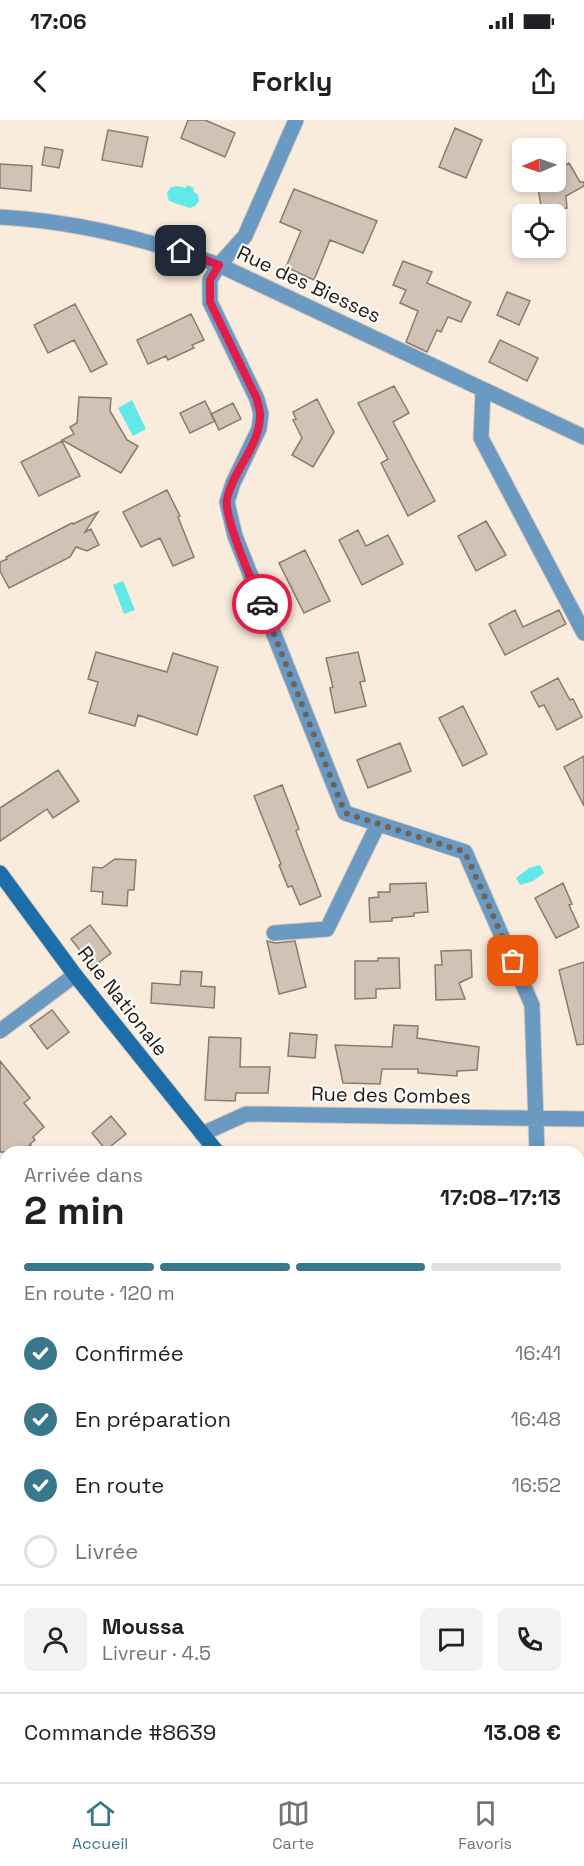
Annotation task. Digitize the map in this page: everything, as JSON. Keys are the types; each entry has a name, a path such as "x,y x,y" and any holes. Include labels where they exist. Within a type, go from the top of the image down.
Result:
{"main road":[{"name":"Rue Nationale","path":"0,873 75,975 212,1146"}],"street":[{"path":"296,120 245,236 219,265 210,280 210,302 257,399 261,414 259,429 232,483 227,501 235,536 345,813 465,852 532,1005 537,1146"},
{"name":"Rue des Biesses","path":"0,217 73,226 140,240 181,251 219,265 584,437"},
{"path":"483,390 481,438 584,633"},
{"path":"274,933 327,929 378,824"},
{"path":"0,1031 75,975"},
{"name":"Rue des Combes","path":"202,1134 246,1113 584,1119"}],"water":[{"path":"187,185 194,188 193,191 198,195 199,201 195,206 190,208 169,201 167,194 172,187 186,188"},
{"path":"132,400 146,429 133,436 118,408"},
{"path":"123,581 135,610 124,614 113,585"},
{"path":"540,865 544,873 533,881 520,885 516,878 529,868"}],"building":[{"path":"188,120 205,120 235,133 225,157 181,138"},
{"path":"455,128 482,140 466,178 439,167"},
{"path":"108,130 148,137 142,167 102,160"},
{"path":"45,147 63,150 59,168 42,165"},
{"path":"569,163 580,182 584,182 584,186 566,196 567,208 566,204 541,204 539,192 566,192 566,165"},
{"path":"0,164 32,166 31,191 0,188"},
{"path":"294,189 377,221 363,253 330,240 314,280 286,267 301,231 280,222"},
{"path":"403,261 432,272 427,283 471,302 461,322 448,317 441,332 437,330 427,352 406,342 418,311 400,303 406,290 393,285"},
{"path":"507,292 530,301 519,325 497,315"},
{"path":"75,304 107,364 91,372 74,340 48,353 34,325"},
{"path":"191,314 204,340 192,345 194,348 168,360 166,356 148,364 137,340"},
{"path":"500,340 538,358 527,381 489,362"},
{"path":"394,386 409,413 393,422 435,501 408,516 381,463 388,459 358,403"},
{"path":"79,397 111,398 110,411 127,440 138,446 121,473 62,440 74,434 70,427 77,423"},
{"path":"317,399 334,432 313,467 292,455 302,438 293,420 296,419 293,412"},
{"path":"205,401 215,421 190,433 180,413"},
{"path":"233,403 241,419 219,430 211,414"},
{"path":"62,441 80,476 39,496 21,462"},
{"path":"167,490 180,516 178,517 194,557 173,566 160,538 141,547 123,512"},
{"path":"98,512 85,532 91,529 99,545 87,551 76,547 70,557 9,588 0,571 0,562 72,523"},
{"path":"486,521 506,555 476,571 458,536"},
{"path":"358,530 366,546 388,535 403,564 362,585 339,540"},
{"path":"305,550 330,601 304,613 279,563"},
{"path":"515,610 523,627 559,610 566,624 505,655 489,624"},
{"path":"96,652 167,672 173,653 218,667 197,735 138,715 135,726 89,713 98,682 88,679"},
{"path":"358,652 365,681 360,682 366,706 335,713 330,688 333,687 326,658"},
{"path":"558,678 582,717 557,730 544,705 539,707 531,692"},
{"path":"463,706 487,754 463,766 439,718"},
{"path":"400,743 411,771 368,788 357,760"},
{"path":"584,756 584,806 564,767"},
{"path":"58,770 79,801 53,818 47,809 0,841 0,808"},
{"path":"282,785 299,829 296,831 321,896 300,905 292,886 288,887 254,796"},
{"path":"115,859 136,860 134,890 128,890 127,906 102,904 103,892 91,891 93,867 102,868"},
{"path":"426,883 428,912 392,918 392,921 370,922 369,898 379,897 378,892 390,892 390,884"},
{"path":"563,883 572,904 569,905 579,927 556,938 535,898"},
{"path":"90,925 111,953 93,967 71,939"},
{"path":"267,941 275,943 295,941 306,987 279,994"},
{"path":"471,950 472,977 459,983 465,999 436,1000 435,965 442,965 441,951"},
{"path":"378,958 399,958 400,988 376,989 376,998 355,999 355,961 378,961"},
{"path":"584,962 584,1044 577,1045 559,970"},
{"path":"181,971 202,972 201,986 215,987 214,1008 151,1003 152,983 180,985"},
{"path":"52,1010 69,1032 47,1049 30,1026"},
{"path":"394,1025 418,1026 417,1038 479,1047 477,1070 457,1071 457,1076 418,1073 418,1069 382,1069 380,1084 343,1083 335,1045 392,1047"},
{"path":"290,1033 317,1035 315,1058 288,1056"},
{"path":"209,1037 241,1038 240,1067 270,1067 268,1093 236,1093 235,1101 205,1100"},
{"path":"0,1061 30,1098 24,1103 44,1127 33,1137 35,1140 29,1146 0,1146"},
{"path":"111,1116 126,1134 111,1146 103,1146 92,1133"}],"way so far":[{"path":"262,604 345,813 465,852 513,961"}],"route":[{"path":"181,251 219,265 210,280 210,302 257,399 261,414 259,429 232,483 227,501 235,536 262,604"}]}
